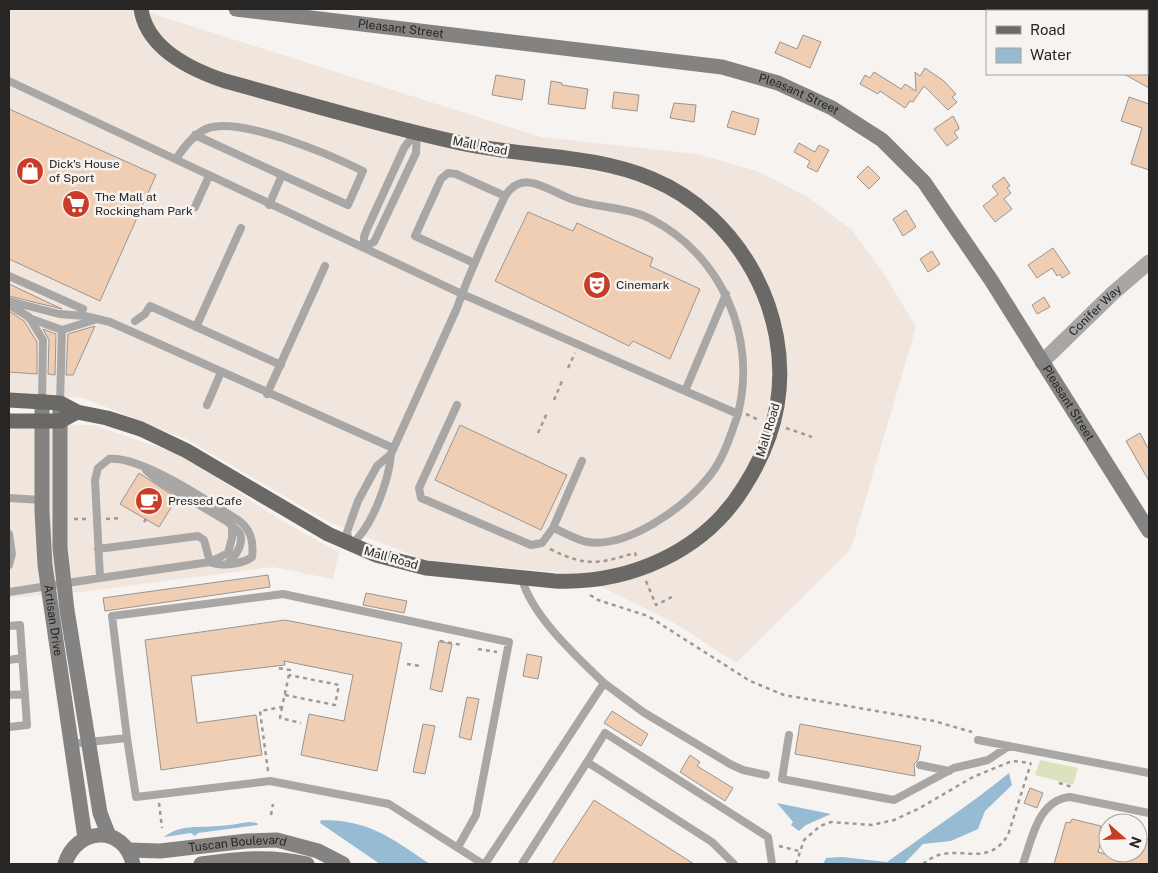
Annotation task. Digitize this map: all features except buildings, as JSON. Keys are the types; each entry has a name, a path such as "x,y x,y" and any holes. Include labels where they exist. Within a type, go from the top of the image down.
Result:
{"main road":[{"name":"Mall Road","path":"9,400 60,402 76,412 127,424 159,437 187,451 300,518 350,545 408,565 576,582 627,574 674,554 717,521 740,494 761,458 768,441 779,391 780,371 776,334 758,279 737,246 699,207 671,188 653,179 617,168 469,145 225,81 198,72 185,65 163,46 142,17 141,9"},
{"name":"Pleasant Street","path":"236,9 692,62 750,74 806,95 832,108 882,140 924,182 991,280 1149,531"},
{"name":"Artisan Drive","path":"42,401 42,500 48,587 70,744 81,798 85,838"},
{"name":"Artisan Drive","path":"60,402 58,510 64,583 100,813 109,836"},
{"path":"9,421 60,421 76,412"},
{"path":"65,864 72,849 85,838 101,835 109,836 119,841 128,850 133,864"},
{"name":"Tuscan Boulevard","path":"128,850 160,850 247,841 277,840 318,851 343,864"},
{"name":"Tuscan Boulevard","path":"201,864 255,858 290,860 307,864"}],"street":[{"name":"Conifer Way","path":"1042,362 1113,293 1149,262"}],"lane":[{"path":"9,82 176,158 269,205 364,247 462,294 685,391 741,413"},
{"path":"176,158 195,135 219,125 232,126 303,144 363,170 348,205 195,135"},
{"path":"364,247 374,242 416,153 417,132"},
{"path":"364,247 364,237 404,148 417,132"},
{"path":"474,263 415,236 441,178 448,173 456,174 504,196"},
{"path":"269,205 282,175"},
{"path":"195,207 209,176"},
{"path":"392,451 377,466 358,501 347,532 350,545 361,537 375,508 390,471 392,451 504,196 511,186 518,182 527,181 573,200 631,211 650,219 685,242 700,258 726,294 738,326 743,350 741,413 727,447 708,479 663,518 615,540 600,542 588,542 553,528"},
{"path":"196,327 241,228"},
{"path":"267,394 325,266"},
{"path":"9,276 83,309"},
{"path":"685,391 726,294"},
{"path":"9,303 59,314 85,316 94,320 110,322 392,451"},
{"path":"9,303 29,318 62,330 94,320"},
{"path":"135,321 145,314 150,306 280,365"},
{"path":"59,314 62,330 60,402"},
{"path":"29,318 43,340 42,401"},
{"path":"207,405 222,372"},
{"path":"456,405 419,488 421,498 531,545 542,544 553,528 582,461"},
{"path":"100,578 95,480 98,468 104,461 110,459 122,459 161,474 245,525 251,538 252,557 247,560 216,565 210,562"},
{"path":"143,468 157,480 232,526 240,534 241,539 238,552 228,563"},
{"path":"9,498 42,500"},
{"path":"9,592 210,562 228,553 232,538 232,526"},
{"path":"9,534 12,554 9,564"},
{"path":"98,549 198,536 204,540 208,547 210,562"},
{"path":"522,578 526,594 537,609 604,683 643,712 730,764 743,770 766,775"},
{"path":"458,847 476,815 509,642 283,594 112,616 136,797 270,781 389,804 484,864 604,683"},
{"path":"9,626 20,625 26,725 9,727"},
{"path":"9,660 22,658"},
{"path":"9,695 25,694"},
{"path":"522,864 605,733 768,837 772,864"},
{"path":"789,735 782,779 894,800 949,771 988,760 1009,746"},
{"path":"70,744 128,738"},
{"path":"978,740 1149,773"},
{"path":"586,762 712,842 734,864"},
{"path":"920,765 949,771"},
{"path":"1023,864 1039,819 1053,802 1062,798 1070,797 1149,813"}],"path":[{"path":"568,368 575,353"},
{"path":"554,400 562,380"},
{"path":"538,433 547,413"},
{"path":"741,413 763,422"},
{"path":"784,428 812,437"},
{"path":"102,519 120,518"},
{"path":"67,519 88,519"},
{"path":"542,544 562,555 587,563 601,563 635,553 638,560"},
{"path":"646,581 656,605 672,596"},
{"path":"590,595 598,600 648,616 750,681 784,695 862,707 952,725 977,734 978,740"},
{"path":"440,640 462,645"},
{"path":"478,649 500,653"},
{"path":"407,664 420,666"},
{"path":"278,668 290,670 280,718 301,723"},
{"path":"285,695 335,705 340,685 289,675"},
{"path":"268,773 260,712 282,707"},
{"path":"923,864 939,854 976,857 995,851 1003,845 1008,835 1035,751"},
{"path":"1058,783 1072,787"},
{"path":"159,803 162,828"},
{"path":"271,815 273,804"},
{"path":"776,845 799,851"}],"shaded area":[{"name":"The Mall at Rockingham Park","path":"9,9 138,9 541,137 697,154 757,171 806,196 852,230 886,277 916,327 851,549 736,663 676,624 576,574 424,560 327,521 188,440 83,398 9,395"},
{"path":"9,424 93,425 184,456 282,521 339,552 333,579 273,567 81,592 9,598"}],"green space":[{"path":"1040,760 1078,768 1073,785 1035,775"}],"water":[{"path":"1009,773 1012,785 985,811 978,829 951,841 923,844 904,864 823,864 826,858 842,857 887,862"},
{"path":"777,803 831,814 806,825 799,831 791,825 793,822"},
{"path":"321,820 353,823 367,827 391,839 430,864 380,864 320,823"},
{"path":"250,822 257,823 258,825 198,833 195,836 191,833 164,837 184,828 226,826"}],"place":[{"name":"Dick's House of Sport","path":"30,171"},
{"name":"The Mall at Rockingham Park","path":"76,204"},
{"name":"Cinemark","path":"597,285"},
{"name":"Pressed Cafe","path":"149,501"}]}
